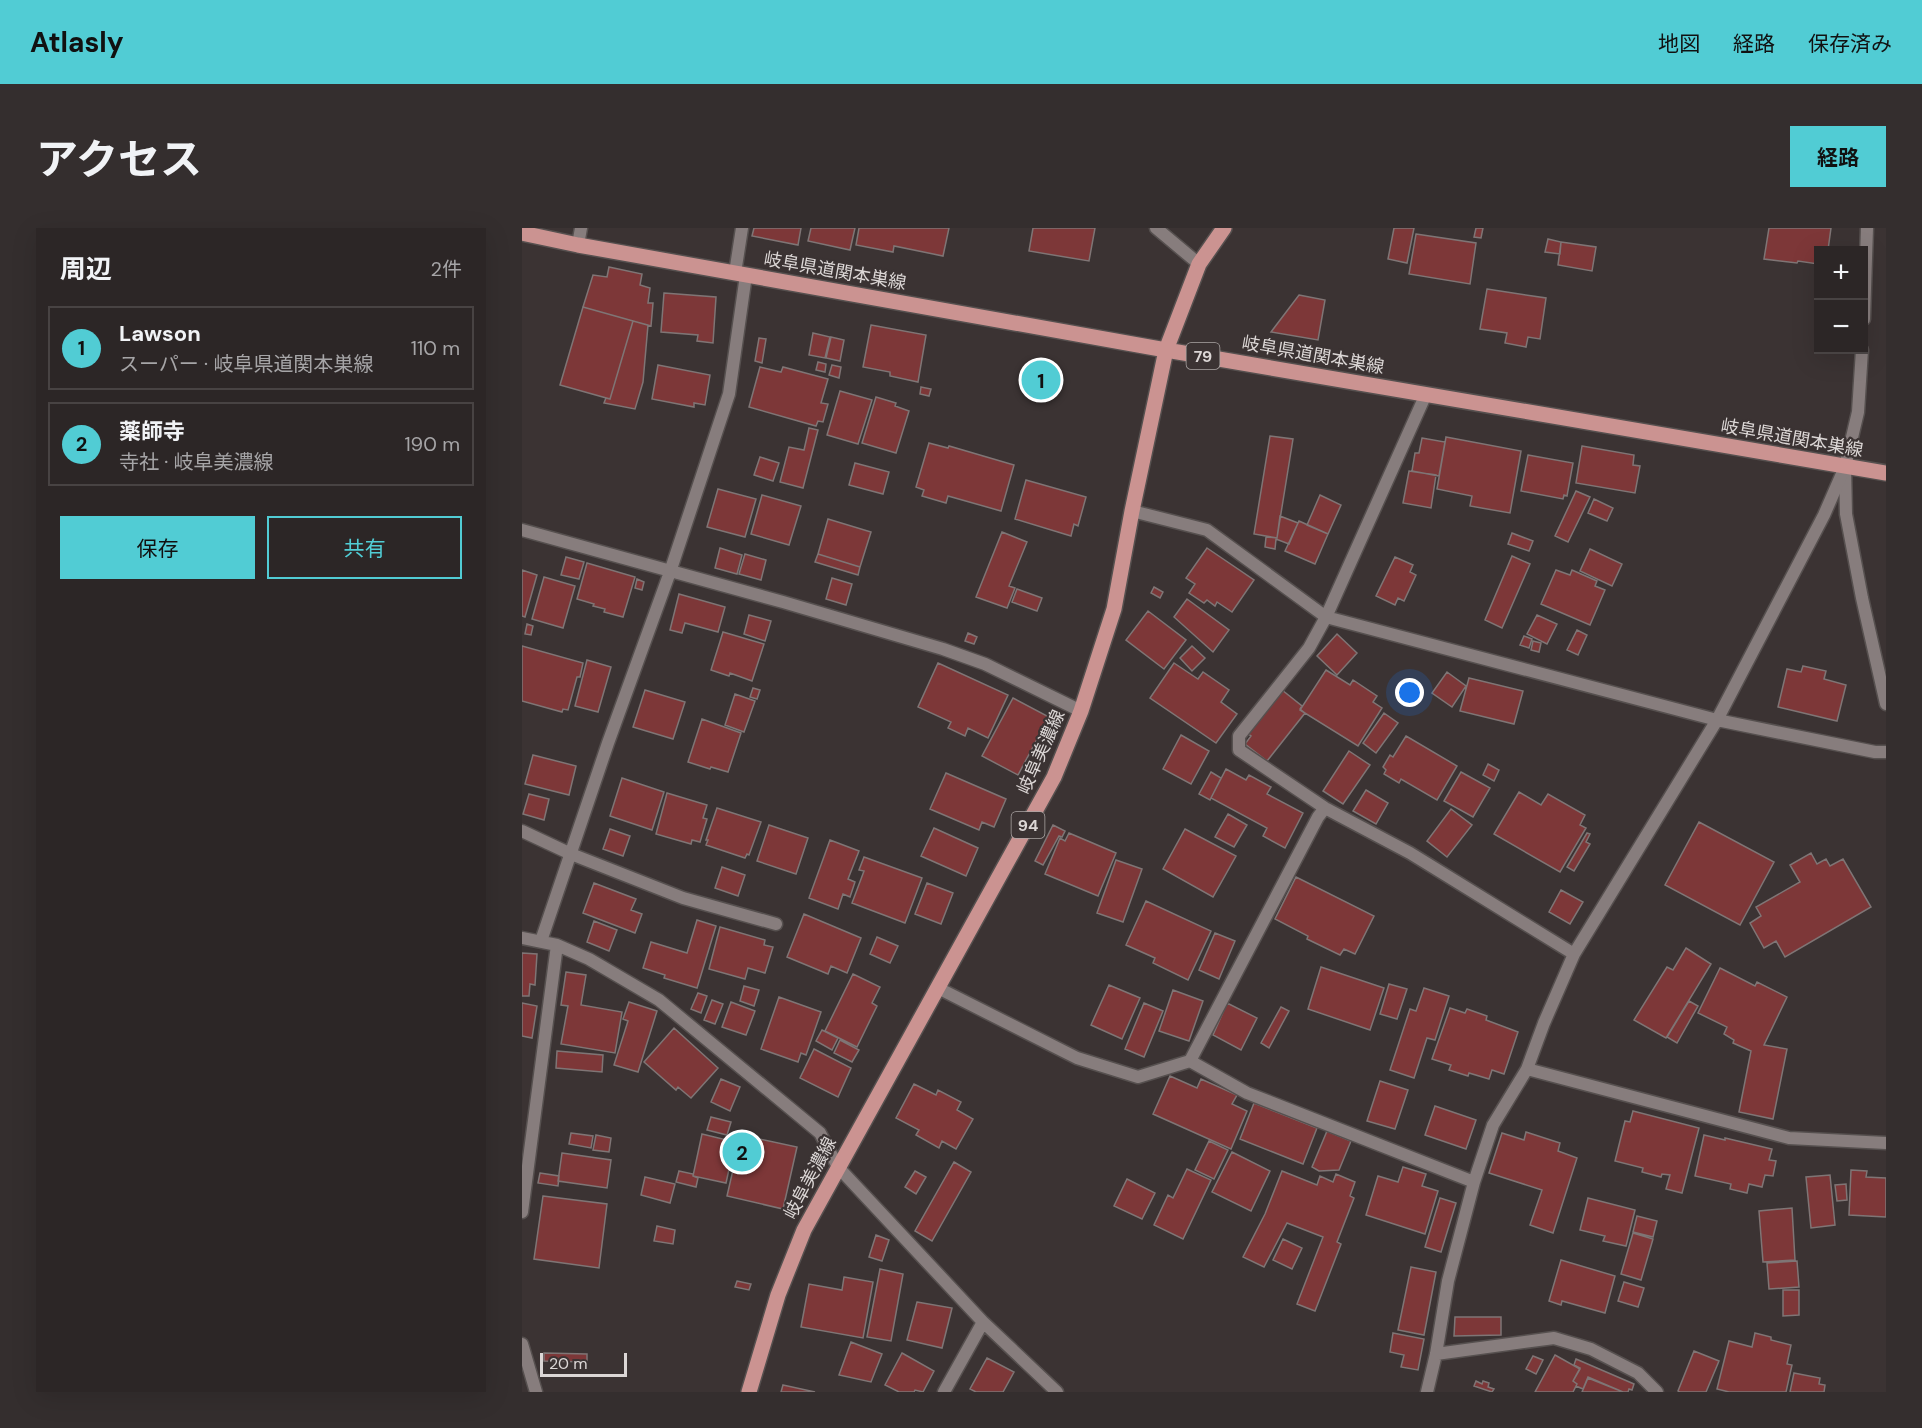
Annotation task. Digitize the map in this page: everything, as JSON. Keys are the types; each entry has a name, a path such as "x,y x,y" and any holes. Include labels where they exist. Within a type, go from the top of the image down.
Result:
{"main road":[{"name":"岐阜美濃線","path":"749,1392 778,1295 799,1241 1054,777 1081,711 1114,609 1166,350 1199,264 1224,228"},
{"name":"岐阜県道関本巣線","path":"522,233 1166,350 1886,473"}],"street":[{"path":"578,245 582,228"},
{"path":"541,941 608,742 670,572 729,394 742,228"},
{"path":"1156,228 1199,264"},
{"path":"1864,300 1867,228"},
{"path":"1427,1392 1448,1281 1474,1182 1493,1125 1527,1069 1574,954 1717,720 1824,515 1845,467 1858,412 1862,354"},
{"path":"1426,394 1326,617 1309,648 1239,736 1239,750 1325,808 1410,853 1574,954"},
{"path":"1845,467 1846,514 1886,704"},
{"path":"1132,511 1207,530 1326,617 1717,720 1875,752 1886,752"},
{"path":"522,530 943,649 985,664 1081,711"},
{"path":"938,988 1077,1058 1138,1077 1190,1061 1271,903 1325,808"},
{"path":"522,831 571,854 682,897 776,924"},
{"path":"522,939 557,945 589,959 659,1000 820,1134 838,1167 983,1322 1056,1392"},
{"path":"522,1212 525,1172 557,945"},
{"path":"1190,1061 1247,1093 1474,1182"},
{"path":"1527,1069 1788,1138 1886,1143"},
{"path":"944,1392 983,1322"},
{"path":"1436,1354 1554,1338 1592,1349 1638,1373 1657,1392"},
{"path":"522,1344 531,1388"}],"building":[{"path":"754,228 801,228 798,245 752,236"},
{"path":"811,228 855,228 850,250 808,241"},
{"path":"859,228 949,228 943,256 894,246 893,252 856,245"},
{"path":"1033,228 1095,228 1089,261 1029,251"},
{"path":"1394,228 1414,228 1407,263 1388,259"},
{"path":"1476,228 1483,228 1481,238 1474,237"},
{"path":"1769,228 1831,228 1829,246 1814,246 1814,263 1764,259"},
{"path":"1416,234 1476,243 1470,284 1409,274"},
{"path":"1548,239 1561,242 1560,254 1545,252"},
{"path":"1561,242 1596,247 1592,271 1558,265"},
{"path":"609,267 642,274 640,285 650,288 648,303 653,303 651,326 583,307 593,275 607,277"},
{"path":"1487,289 1546,298 1540,339 1528,337 1526,347 1505,343 1507,333 1480,329"},
{"path":"664,293 716,297 713,343 697,341 698,335 661,332"},
{"path":"1299,295 1325,300 1318,340 1271,332"},
{"path":"583,307 633,321 610,399 560,385"},
{"path":"633,321 648,325 643,382 635,409 604,403 606,398 610,399"},
{"path":"871,325 926,335 918,382 890,376 890,372 863,367"},
{"path":"813,333 830,337 825,358 809,355"},
{"path":"831,337 844,340 840,361 826,358"},
{"path":"759,338 766,339 762,363 755,361"},
{"path":"818,362 826,364 825,372 816,370"},
{"path":"658,365 710,375 705,405 694,403 694,407 652,399"},
{"path":"832,365 841,367 839,378 829,375"},
{"path":"760,367 781,372 783,367 828,379 821,403 828,404 823,422 818,421 816,426 749,407"},
{"path":"921,387 931,389 929,396 920,394"},
{"path":"840,391 872,400 858,444 827,435"},
{"path":"876,397 896,403 895,406 909,411 896,453 862,443"},
{"path":"809,428 818,430 803,488 780,482 789,447 804,450"},
{"path":"1270,436 1293,439 1277,538 1254,534"},
{"path":"1446,437 1521,451 1510,513 1470,506 1472,496 1437,489"},
{"path":"1422,438 1445,442 1439,476 1412,471 1415,453 1419,453"},
{"path":"929,443 948,448 949,446 1014,465 1001,511 948,496 946,503 922,496 924,490 916,487"},
{"path":"1582,446 1634,455 1633,465 1640,466 1635,493 1576,483"},
{"path":"1528,455 1573,463 1567,496 1564,495 1563,499 1521,491"},
{"path":"760,457 779,463 773,481 754,475"},
{"path":"855,463 889,472 883,494 849,485"},
{"path":"1409,471 1436,475 1431,508 1403,503"},
{"path":"1026,480 1086,497 1078,526 1074,524 1071,536 1015,519"},
{"path":"718,489 756,499 745,537 707,527"},
{"path":"1576,491 1590,497 1568,542 1555,536"},
{"path":"762,495 801,506 789,545 751,534"},
{"path":"1320,495 1341,505 1328,534 1307,525"},
{"path":"1594,499 1613,508 1607,521 1588,513"},
{"path":"1280,516 1298,523 1289,544 1276,539 1275,549 1265,547 1266,537 1277,538"},
{"path":"828,519 871,532 860,567 818,554"},
{"path":"1299,521 1328,534 1315,564 1285,551"},
{"path":"1002,532 1027,542 1009,586 1015,588 1007,608 976,597"},
{"path":"1512,533 1533,541 1529,551 1508,544"},
{"path":"720,548 742,555 737,574 715,568"},
{"path":"1207,548 1254,580 1232,612 1217,602 1215,606 1207,600 1204,603 1189,593 1195,584 1186,578"},
{"path":"1590,549 1622,564 1612,586 1580,571"},
{"path":"745,554 766,560 761,580 739,574"},
{"path":"818,554 860,567 858,575 815,562"},
{"path":"1512,556 1530,564 1502,628 1485,620"},
{"path":"566,557 584,562 579,579 561,575"},
{"path":"1395,557 1413,565 1410,572 1416,575 1404,601 1398,598 1395,605 1376,596"},
{"path":"587,563 635,577 623,617 604,612 605,609 577,599"},
{"path":"522,570 537,575 525,617 522,616"},
{"path":"1556,570 1570,575 1572,570 1597,581 1595,586 1605,590 1590,625 1541,604"},
{"path":"544,577 575,586 563,628 532,619"},
{"path":"832,578 852,584 846,605 826,599"},
{"path":"637,579 644,582 642,590 635,588"},
{"path":"1154,587 1163,592 1160,598 1151,593"},
{"path":"1017,589 1042,598 1037,611 1012,602"},
{"path":"679,594 725,607 718,632 685,623 682,633 670,630"},
{"path":"1187,599 1229,630 1213,652 1174,617"},
{"path":"1148,611 1186,640 1164,669 1126,640"},
{"path":"749,615 771,621 765,641 744,634"},
{"path":"1537,615 1557,624 1547,644 1527,634"},
{"path":"527,624 533,626 531,635 525,634"},
{"path":"1577,630 1587,635 1578,655 1567,650"},
{"path":"723,632 764,644 752,681 730,673 729,676 711,670"},
{"path":"968,633 977,637 974,644 965,641"},
{"path":"1337,634 1357,653 1337,675 1317,656"},
{"path":"1524,636 1532,639 1529,648 1520,645"},
{"path":"1533,641 1541,643 1539,652 1531,650"},
{"path":"522,646 583,663 568,710 563,709 562,712 522,701"},
{"path":"1192,646 1205,658 1192,671 1180,658"},
{"path":"587,660 611,667 598,712 575,706"},
{"path":"938,663 1008,695 988,738 968,728 965,736 948,728 951,722 918,707"},
{"path":"1174,663 1198,679 1203,672 1229,690 1221,702 1237,714 1216,743 1150,698"},
{"path":"1803,666 1826,671 1824,679 1846,685 1837,721 1778,707 1787,669 1801,672"},
{"path":"1326,670 1350,685 1353,680 1377,696 1373,702 1382,708 1358,746 1300,710"},
{"path":"1447,672 1466,686 1452,707 1432,693"},
{"path":"1469,678 1523,691 1514,724 1460,711"},
{"path":"753,688 760,690 757,699 750,697"},
{"path":"645,690 685,702 673,739 633,727"},
{"path":"1282,690 1302,706 1300,709 1305,713 1267,761 1245,744 1251,736 1247,733"},
{"path":"735,694 755,701 744,732 725,725"},
{"path":"1013,698 1049,717 1018,775 982,756"},
{"path":"1384,713 1398,723 1376,753 1363,743"},
{"path":"702,719 741,733 728,772 688,762"},
{"path":"1181,735 1209,751 1191,784 1163,769"},
{"path":"1406,736 1457,766 1437,800 1401,779 1399,783 1384,774 1386,770 1383,767 1390,755 1393,757"},
{"path":"1349,751 1370,765 1343,804 1323,791"},
{"path":"533,755 576,766 569,795 525,784"},
{"path":"1488,764 1499,770 1494,781 1483,775"},
{"path":"1226,769 1246,780 1249,775 1271,787 1267,794 1303,813 1285,848 1263,836 1267,828 1211,798"},
{"path":"1211,772 1221,778 1210,800 1199,794"},
{"path":"1461,772 1490,788 1473,817 1444,801"},
{"path":"946,773 1006,799 994,827 982,822 979,830 930,809"},
{"path":"622,778 664,792 652,830 610,816"},
{"path":"1366,790 1388,803 1376,824 1353,811"},
{"path":"1519,792 1541,805 1548,794 1585,815 1580,825 1586,828 1560,872 1494,834"},
{"path":"667,793 707,805 703,818 707,819 700,842 692,840 691,844 656,834"},
{"path":"529,794 549,799 544,820 523,814"},
{"path":"717,808 761,822 749,855 747,854 745,858 706,845"},
{"path":"1451,809 1472,825 1447,857 1427,841"},
{"path":"1228,814 1247,825 1234,847 1215,837"},
{"path":"1699,822 1774,862 1740,925 1665,885"},
{"path":"769,825 808,838 796,874 757,861"},
{"path":"1053,825 1065,831 1062,837 1059,836 1043,865 1035,861"},
{"path":"934,828 978,848 966,876 921,856"},
{"path":"610,829 630,836 623,856 603,849"},
{"path":"1185,829 1236,856 1213,897 1163,869"},
{"path":"1069,833 1116,853 1098,896 1045,874 1060,838 1065,841"},
{"path":"1587,833 1590,834 1586,842 1590,844 1574,871 1567,867"},
{"path":"830,840 859,851 848,879 855,882 850,897 843,894 838,909 809,898"},
{"path":"1811,853 1817,864 1826,859 1830,866 1843,859 1871,907 1785,957 1776,941 1764,948 1750,923 1761,916 1756,907 1800,882 1790,865"},
{"path":"864,857 922,878 905,923 852,903 864,871 859,870"},
{"path":"1116,860 1142,869 1123,922 1097,913"},
{"path":"722,867 745,875 738,896 715,888"},
{"path":"1296,877 1374,916 1355,954 1344,949 1340,955 1307,939 1308,936 1275,919"},
{"path":"594,883 636,899 631,910 642,914 635,933 583,913"},
{"path":"927,883 953,893 941,924 915,914"},
{"path":"1561,890 1583,902 1570,924 1549,912"},
{"path":"1146,901 1211,931 1188,980 1153,963 1155,958 1126,945"},
{"path":"804,914 861,938 847,973 831,966 828,974 787,957"},
{"path":"697,920 716,926 697,988 664,978 665,975 643,968 651,942 687,953"},
{"path":"594,921 617,930 609,951 587,942"},
{"path":"720,927 765,940 764,945 773,947 765,973 748,968 745,979 709,969"},
{"path":"1215,933 1235,941 1219,979 1199,970"},
{"path":"877,937 898,946 890,963 870,954"},
{"path":"1686,948 1711,964 1666,1038 1634,1020 1667,967 1673,970"},
{"path":"522,953 537,954 535,985 530,984 529,996 522,996"},
{"path":"1321,967 1384,988 1370,1030 1308,1009"},
{"path":"1720,968 1755,986 1757,982 1787,997 1764,1045 1787,1049 1773,1119 1739,1112 1751,1051 1733,1043 1734,1040 1724,1034 1727,1027 1698,1013"},
{"path":"566,972 586,975 581,1005 622,1012 615,1053 561,1044 568,1006 561,1005"},
{"path":"853,974 880,987 872,1003 877,1006 857,1047 825,1031"},
{"path":"1389,984 1407,989 1397,1019 1380,1014"},
{"path":"1109,985 1140,998 1122,1039 1091,1025"},
{"path":"744,986 759,990 754,1006 740,1001"},
{"path":"1424,988 1449,996 1435,1040 1427,1038 1414,1078 1390,1070 1410,1009 1416,1011"},
{"path":"1173,990 1203,1001 1189,1041 1159,1031"},
{"path":"698,993 707,996 701,1013 691,1009"},
{"path":"779,997 821,1012 806,1055 801,1053 798,1062 761,1049"},
{"path":"712,1000 723,1004 715,1024 704,1020"},
{"path":"1689,1001 1698,1006 1677,1043 1667,1037"},
{"path":"629,1002 657,1011 638,1072 614,1065 628,1021 623,1019"},
{"path":"731,1002 755,1011 746,1035 722,1027"},
{"path":"522,1003 537,1006 532,1038 522,1036"},
{"path":"1144,1003 1163,1011 1144,1057 1125,1049"},
{"path":"1227,1003 1257,1018 1241,1050 1213,1035"},
{"path":"1281,1007 1289,1011 1269,1048 1261,1043"},
{"path":"1450,1008 1465,1013 1467,1009 1487,1016 1486,1020 1518,1032 1504,1074 1492,1070 1489,1079 1469,1073 1468,1076 1449,1070 1451,1065 1432,1059"},
{"path":"674,1028 718,1068 691,1098 678,1087 676,1090 644,1062"},
{"path":"822,1030 838,1038 832,1050 816,1041"},
{"path":"840,1040 859,1050 852,1062 834,1053"},
{"path":"814,1049 851,1068 838,1097 800,1078"},
{"path":"557,1051 603,1055 602,1072 556,1068"},
{"path":"1170,1076 1197,1088 1201,1079 1237,1095 1232,1104 1247,1111 1231,1149 1153,1114"},
{"path":"721,1079 740,1087 730,1111 711,1102"},
{"path":"1380,1081 1408,1090 1395,1129 1367,1121"},
{"path":"914,1084 936,1095 938,1090 961,1102 957,1110 973,1119 956,1149 942,1141 939,1148 916,1135 919,1130 896,1118"},
{"path":"1254,1103 1317,1128 1303,1164 1240,1139"},
{"path":"1435,1106 1476,1120 1466,1149 1425,1135"},
{"path":"1633,1111 1699,1128 1682,1193 1666,1189 1670,1175 1662,1174 1661,1177 1642,1172 1643,1168 1615,1161 1625,1121 1630,1122"},
{"path":"711,1117 731,1122 727,1135 707,1130"},
{"path":"1327,1131 1351,1141 1339,1170 1319,1171 1312,1167"},
{"path":"1526,1132 1560,1143 1558,1151 1577,1158 1553,1233 1530,1225 1542,1190 1489,1173 1502,1133 1524,1140"},
{"path":"571,1133 593,1136 591,1148 569,1144"},
{"path":"702,1134 735,1142 726,1183 693,1176"},
{"path":"596,1135 611,1138 609,1152 593,1150"},
{"path":"741,1135 797,1147 783,1209 727,1196"},
{"path":"1704,1135 1772,1149 1769,1160 1776,1161 1773,1176 1765,1175 1762,1187 1749,1184 1747,1193 1730,1189 1731,1184 1695,1176"},
{"path":"1209,1141 1228,1150 1214,1179 1195,1170"},
{"path":"1232,1152 1270,1171 1251,1211 1212,1192"},
{"path":"562,1153 611,1160 607,1188 558,1181"},
{"path":"954,1162 971,1172 932,1241 915,1231"},
{"path":"1403,1167 1426,1174 1422,1186 1438,1191 1425,1234 1366,1215 1378,1176 1398,1182"},
{"path":"1187,1169 1211,1180 1183,1239 1154,1225 1168,1195 1173,1198"},
{"path":"1851,1170 1867,1171 1866,1177 1886,1178 1886,1217 1849,1215"},
{"path":"679,1171 693,1174 698,1178 696,1187 676,1182"},
{"path":"915,1171 926,1177 916,1194 905,1187"},
{"path":"1282,1171 1317,1185 1320,1176 1333,1182 1336,1174 1355,1182 1350,1196 1354,1198 1337,1242 1341,1244 1315,1311 1297,1304 1323,1237 1287,1223 1264,1267 1243,1257 1265,1214"},
{"path":"540,1173 559,1176 558,1186 538,1183"},
{"path":"1830,1175 1835,1225 1811,1228 1806,1177"},
{"path":"645,1177 675,1184 670,1203 641,1195"},
{"path":"1127,1179 1155,1193 1142,1219 1114,1206"},
{"path":"1846,1184 1847,1200 1837,1201 1835,1185"},
{"path":"543,1196 607,1204 599,1268 534,1259"},
{"path":"1440,1198 1456,1203 1441,1252 1425,1247"},
{"path":"1588,1198 1635,1210 1626,1246 1603,1241 1605,1236 1580,1230"},
{"path":"1792,1208 1795,1260 1763,1262 1759,1211"},
{"path":"1637,1216 1657,1221 1653,1237 1633,1232"},
{"path":"657,1226 675,1230 673,1244 654,1241"},
{"path":"1633,1233 1653,1239 1641,1280 1621,1274"},
{"path":"876,1235 889,1240 882,1261 869,1257"},
{"path":"1283,1239 1302,1248 1292,1269 1273,1260"},
{"path":"1561,1260 1615,1276 1605,1313 1562,1301 1561,1305 1549,1301"},
{"path":"1797,1261 1799,1287 1769,1289 1767,1263"},
{"path":"1411,1267 1436,1272 1424,1335 1398,1330"},
{"path":"880,1269 903,1274 891,1341 867,1337"},
{"path":"844,1277 873,1282 863,1338 801,1327 809,1284 842,1290"},
{"path":"737,1281 751,1284 749,1290 735,1287"},
{"path":"1624,1282 1644,1288 1638,1307 1618,1301"},
{"path":"1783,1290 1799,1290 1799,1315 1783,1316"},
{"path":"917,1302 952,1308 942,1348 907,1340"},
{"path":"1455,1317 1501,1317 1501,1335 1454,1336"},
{"path":"1393,1333 1424,1339 1418,1370 1401,1367 1404,1355 1390,1352"},
{"path":"1755,1333 1791,1345 1787,1364 1792,1365 1786,1392 1729,1392 1717,1389 1729,1341 1752,1347"},
{"path":"851,1342 882,1354 871,1382 839,1375"},
{"path":"1694,1351 1719,1361 1706,1392 1680,1392 1678,1391"},
{"path":"544,1353 587,1354 587,1362 544,1361"},
{"path":"902,1353 934,1371 923,1392 915,1390 914,1392 899,1392 885,1385"},
{"path":"1555,1355 1580,1369 1573,1381 1577,1384 1573,1392 1535,1392"},
{"path":"1533,1356 1543,1360 1536,1374 1526,1369"},
{"path":"987,1358 1014,1372 1003,1392 976,1392 970,1389"},
{"path":"1576,1359 1634,1384 1632,1390 1623,1392 1588,1377 1583,1389 1576,1386 1577,1384 1573,1381 1580,1368 1574,1365"},
{"path":"1794,1373 1820,1378 1819,1384 1825,1385 1824,1392 1790,1392"},
{"path":"1588,1378 1623,1392 1582,1392"},
{"path":"1476,1381 1482,1384 1483,1381 1489,1383 1488,1387 1494,1389 1492,1392 1474,1386"},
{"path":"783,1385 815,1392 781,1392"}],"place":[{"name":"Lawson","path":"1041,380"},
{"name":"薬師寺","path":"742,1152"}]}
